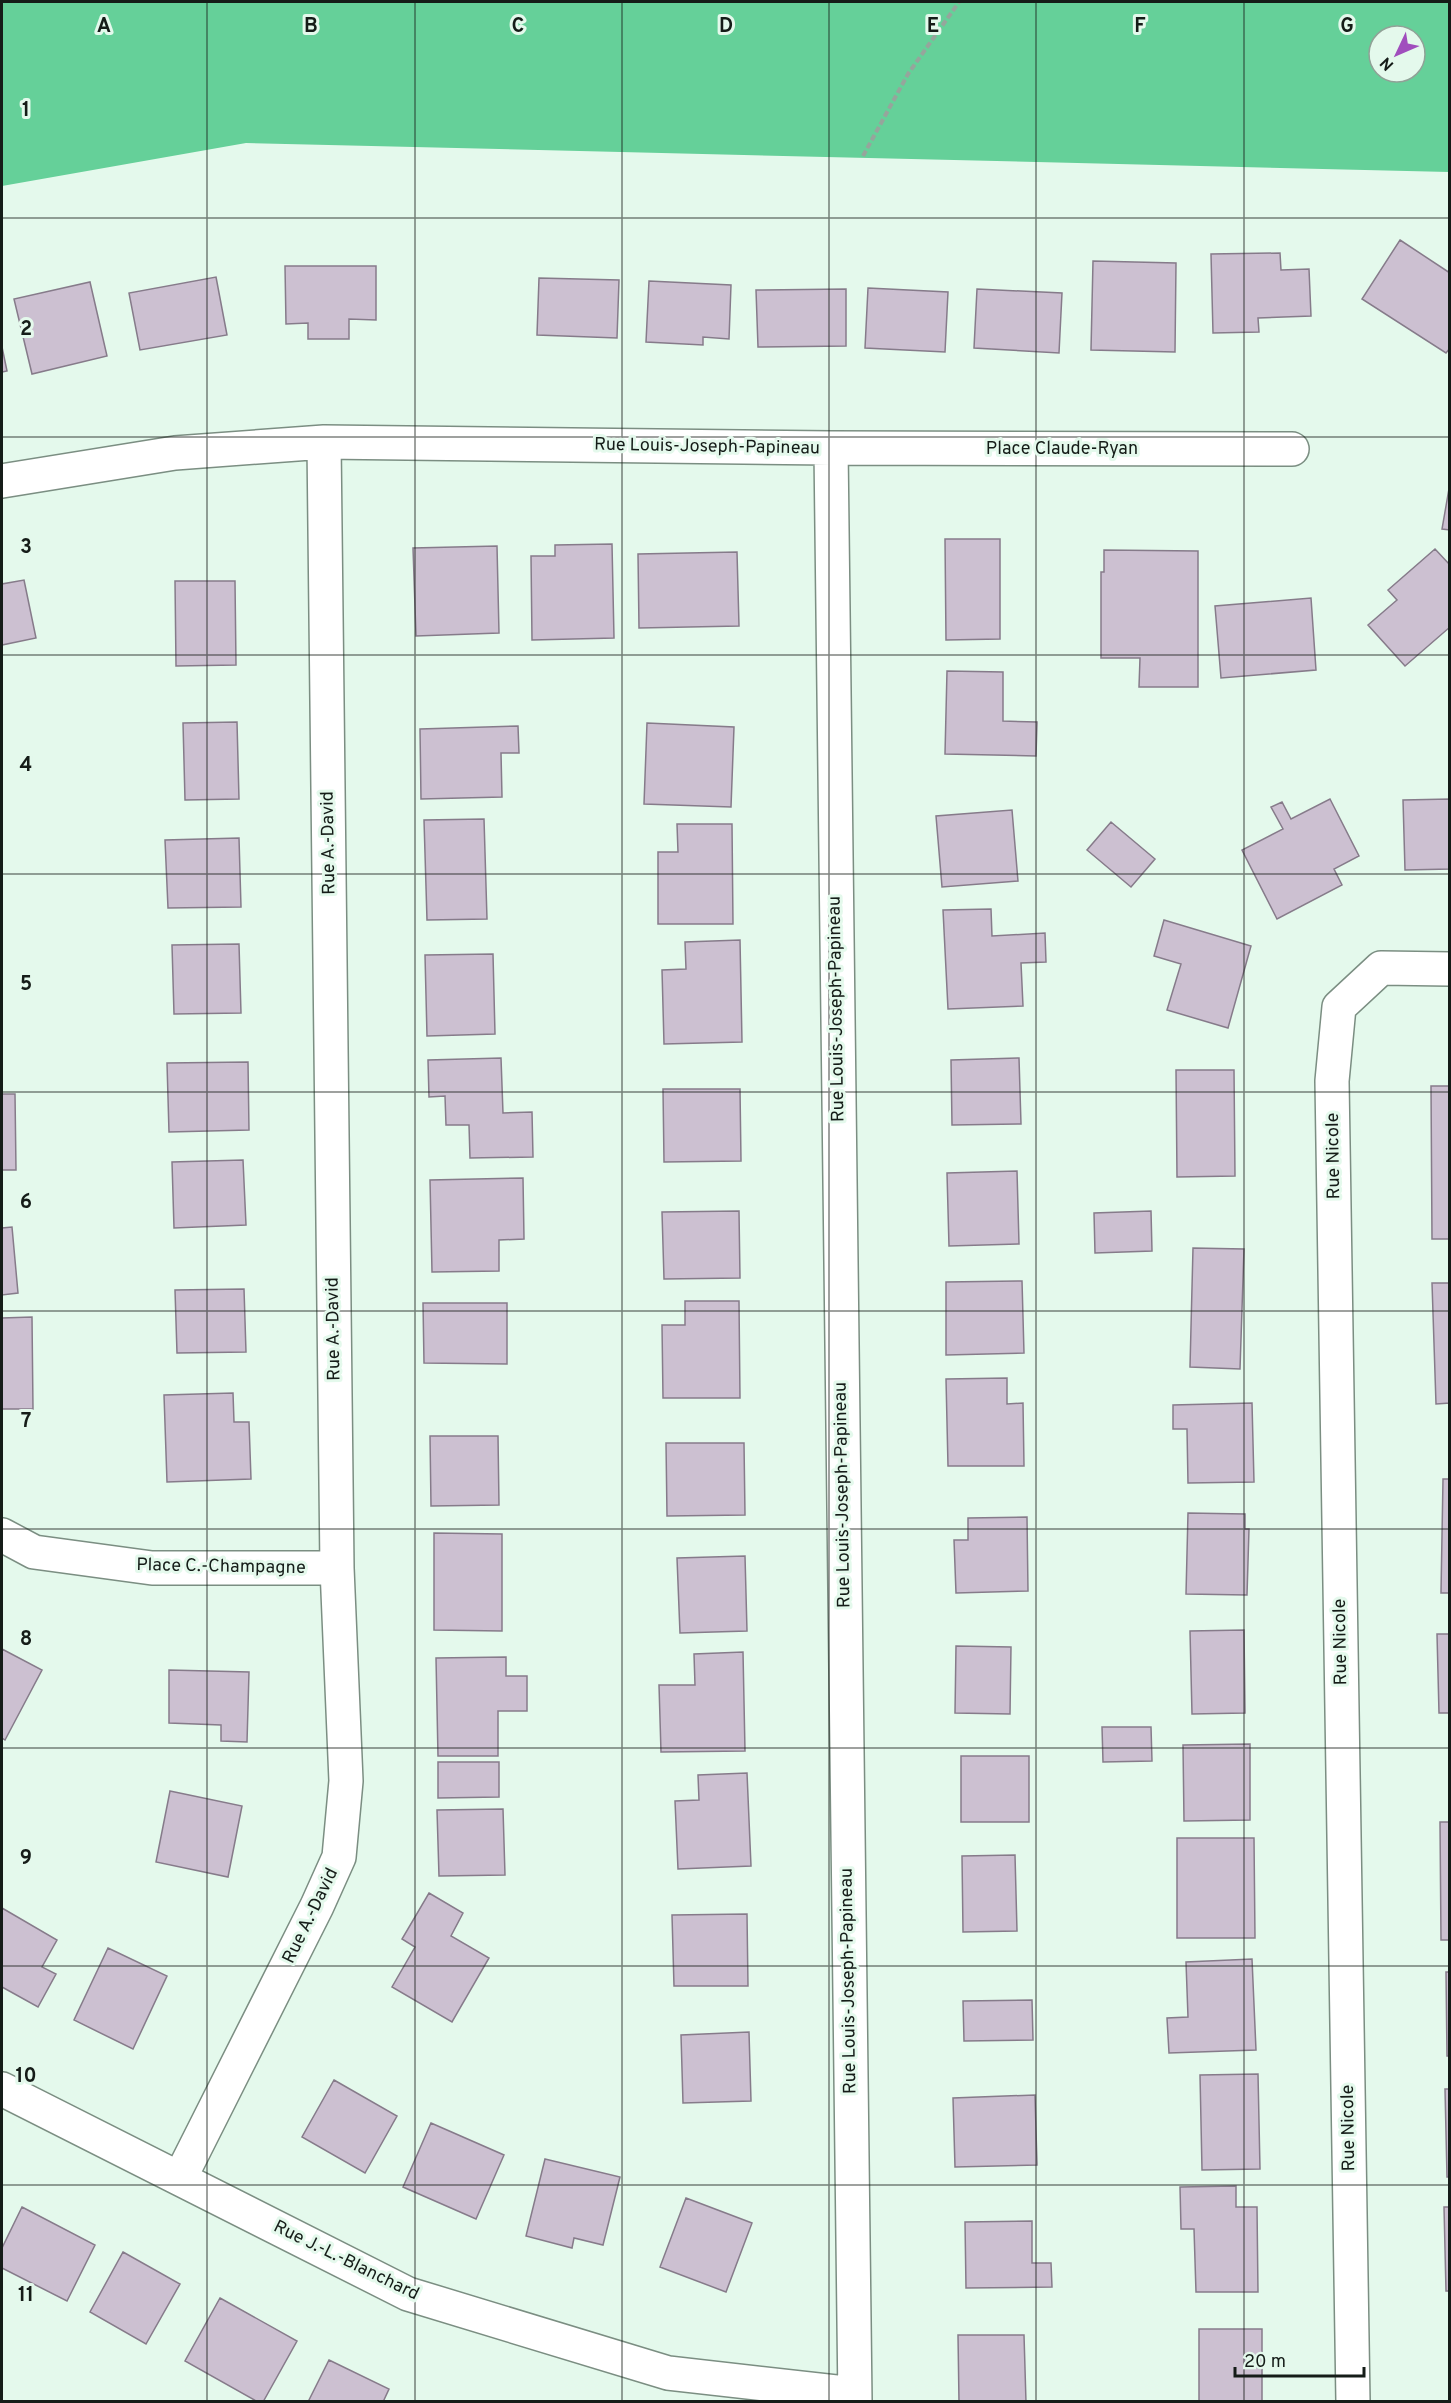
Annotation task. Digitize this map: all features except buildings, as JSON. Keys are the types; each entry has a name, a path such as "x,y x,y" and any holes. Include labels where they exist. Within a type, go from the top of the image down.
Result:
{"street":[{"name":"Rue Louis-Joseph-Papineau","path":"2,482 175,453 324,442 831,448 854,2398"},
{"name":"Rue A.-David","path":"180,2178 318,1906 339,1857 345,1781 337,1568 324,442"},
{"name":"Place Claude-Ryan","path":"831,448 1293,449"},
{"name":"Rue Nicole","path":"1353,2402 1332,1081 1340,1007 1382,968 1449,969"},
{"name":"Place C.-Champagne","path":"2,1535 34,1552 152,1569 337,1568"},
{"name":"Rue J.-L.-Blanchard","path":"2,2089 408,2294 668,2373 854,2398"}],"path":[{"path":"863,156 908,74 959,2"}],"green space":[{"path":"2,2 1449,2 1449,172 246,143 2,186"}]}
